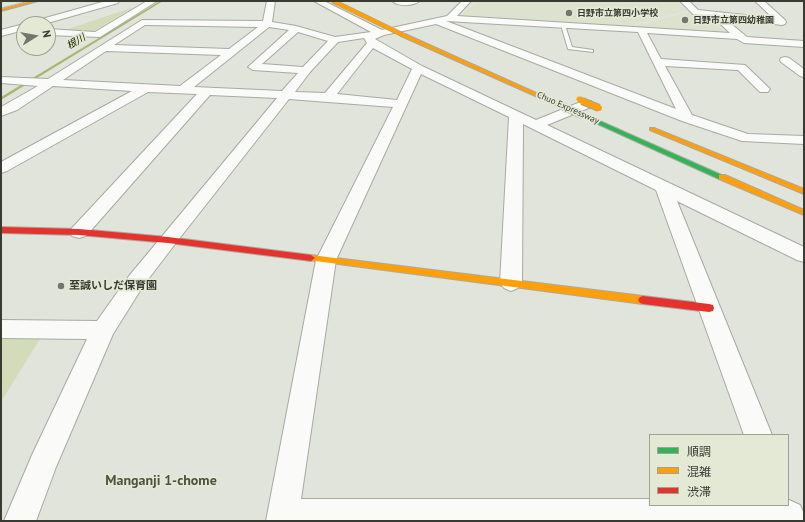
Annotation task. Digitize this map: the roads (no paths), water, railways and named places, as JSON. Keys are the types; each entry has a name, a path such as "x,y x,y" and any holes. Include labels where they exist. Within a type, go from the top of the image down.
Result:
{"main road":[{"path":"1,5 18,1"},
{"path":"1,10 36,1"},
{"name":"Chuo Expressway","path":"333,1 403,35 804,213"},
{"path":"353,1 422,33"},
{"name":"Chuo Expressway","path":"575,98 603,109"},
{"path":"640,124 804,192"},
{"path":"1,230 79,232 168,240 709,308"}],"street":[{"path":"56,18 115,1"},
{"path":"56,32 97,35 154,1"},
{"path":"184,89 267,24 271,1"},
{"path":"318,1 376,38 418,68 804,255"},
{"path":"396,1 401,3 416,1"},
{"path":"450,18 467,1"},
{"path":"684,1 696,12 785,24 766,8 756,4"},
{"path":"714,14 744,40 804,44"},
{"path":"1,112 12,107 46,83 142,23 147,22 267,24 296,29 335,40 376,38 450,18 740,36"},
{"path":"437,21 687,118 747,138 804,140"},
{"path":"1,33 16,29"},
{"path":"296,29 253,67 306,70"},
{"path":"641,30 687,118"},
{"path":"328,97 376,38"},
{"path":"20,521 42,465 103,330 136,281 168,240 306,70 335,40"},
{"path":"103,48 231,52"},
{"path":"786,60 803,72"},
{"path":"658,62 741,67 764,89"},
{"path":"418,68 326,260 283,518 568,518 789,514"},
{"path":"1,80 328,97 401,104"},
{"path":"1,92 22,81"},
{"path":"1,168 146,88"},
{"path":"79,232 207,91"},
{"path":"535,125 618,91"},
{"path":"511,283 516,116"},
{"path":"664,188 758,434"},
{"path":"1,329 103,330"}],"lane":[{"path":"563,25 570,48 591,51"}],"waterway":[{"name":"根川","path":"1,99 162,1"}],"railway":[{"path":"1,8 30,1"}],"place":[{"name":"日野市立第四小学校","path":"569,13"},
{"name":"日野市立第四幼稚園","path":"685,20"},
{"name":"至誠いしだ保育園","path":"61,286"}],"district":[{"name":"Manganji 1-chome","path":"161,481"}]}
